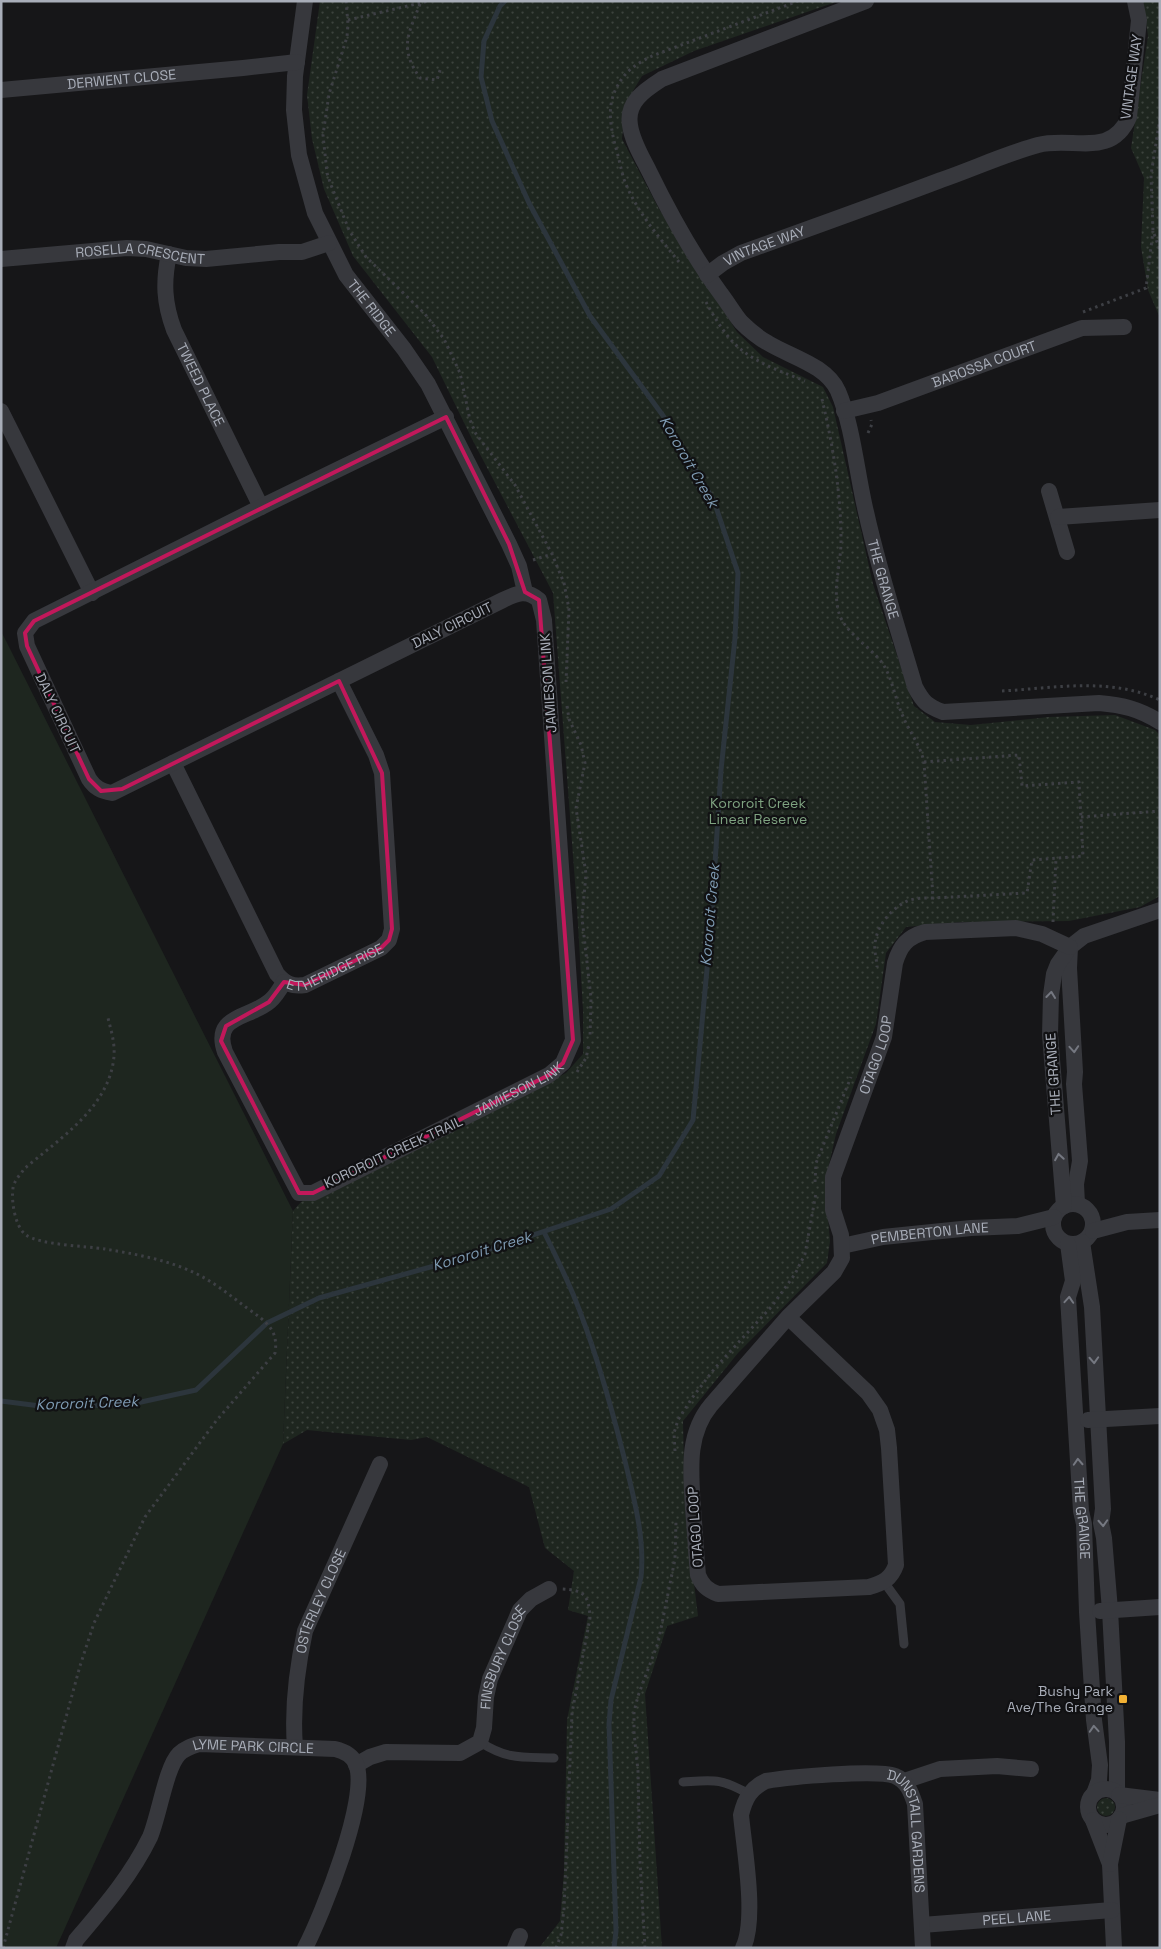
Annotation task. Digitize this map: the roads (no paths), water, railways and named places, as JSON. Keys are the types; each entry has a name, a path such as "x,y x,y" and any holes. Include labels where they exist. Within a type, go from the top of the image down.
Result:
{"street":[{"name":"THE RIDGE","path":"304,1 296,69 294,110 299,155 310,198 326,238 346,275 404,349 428,384 509,544 519,566 525,592"},
{"path":"707,275 670,213 637,147 630,125 631,111 636,99 646,89 662,79 866,1"},
{"name":"VINTAGE WAY","path":"707,275 741,253 1040,145 1109,141 1124,129 1129,118 1139,20 1135,1"},
{"name":"DERWENT CLOSE","path":"1,90 243,68 276,71 296,69"},
{"name":"ROSELLA CRESCENT","path":"1,259 127,248 146,249 206,259 279,252 326,238"},
{"name":"TWEED PLACE","path":"169,254 165,273 167,310 174,330 261,507"},
{"name":"THE GRANGE","path":"707,275 741,322 766,342 817,367 831,378 844,411 879,566 914,687 921,699 930,708 943,712 961,712 1099,703 1124,705 1147,714 1160,722"},
{"name":"BAROSSA COURT","path":"844,411 868,406 1082,328 1124,327"},
{"path":"1,411 92,593"},
{"name":"DALY CIRCUIT","path":"446,417 34,621 26,633 27,646 94,786 101,791 112,793 503,600 525,592"},
{"path":"1049,491 1067,552"},
{"path":"1058,517 1160,510"},
{"name":"JAMIESON LINK","path":"284,982 269,1002 226,1026 222,1032 221,1041 299,1193 313,1193 549,1076 563,1063 573,1040 544,620 539,600 525,592"},
{"name":"ETHERIDGE RISE","path":"173,763 277,974 284,982 297,986 305,985 380,948 388,940 392,929 382,773 376,755 339,681"},
{"name":"THE GRANGE","path":"1063,1214 1063,1180 1058,1150 1050,1017 1054,974 1058,964 1070,948 1084,936 1159,912"},
{"name":"OTAGO LOOP","path":"884,1582 869,1587 724,1594 710,1591 702,1584 698,1575 690,1463 696,1430 702,1416 711,1404 788,1317 839,1266 842,1258 842,1246 834,1210 833,1176 884,1038 895,963 898,951 905,941 925,932 1016,928 1042,934 1070,948"},
{"name":"THE GRANGE","path":"1063,1214 1076,1184 1080,1161 1074,1084 1070,948"},
{"path":"1084,1233 1084,1206 1063,1214 1062,1241 1126,1222 1160,1220"},
{"name":"PEMBERTON LANE","path":"842,1246 883,1237 971,1228 1018,1226 1063,1214"},
{"name":"THE GRANGE","path":"1084,1233 1092,1307 1103,1509 1101,1523 1110,1610 1118,1794"},
{"name":"THE GRANGE","path":"1084,1233 1068,1297 1081,1511 1084,1524 1087,1612 1095,1737 1100,1773 1094,1794"},
{"path":"788,1317 854,1379 880,1410 890,1448 896,1565 889,1578 884,1582"},
{"path":"1076,1422 1160,1416"},
{"name":"OSTERLEY CLOSE","path":"294,1747 299,1657 305,1631 380,1464"},
{"name":"FINSBURY CLOSE","path":"480,1742 484,1728 486,1698 490,1679 520,1610 531,1598 549,1589"},
{"path":"1087,1612 1160,1607"},
{"path":"305,1948 328,1899 351,1825 358,1786 356,1765 370,1757 386,1752 460,1753 480,1742"},
{"name":"LYME PARK CIRCLE","path":"73,1948 76,1940 126,1880 139,1858 156,1820 172,1764 177,1755 183,1750 200,1744 294,1747 343,1751 352,1758 356,1765"},
{"path":"1098,1751 1116,1750"},
{"path":"904,1781 940,1769 997,1766 1032,1769"},
{"name":"DUNSTALL GARDENS","path":"749,1794 766,1781 778,1779 870,1773 895,1776 904,1781 911,1790 914,1804 923,1948"},
{"path":"1110,1864 1088,1809 1090,1798 1103,1789 1118,1794 1160,1800"},
{"path":"743,1948 748,1938 750,1912 742,1815 744,1804 749,1794"},
{"path":"1114,1948 1110,1864 1124,1805 1118,1794"},
{"path":"1093,1820 1103,1825 1114,1823 1120,1817 1160,1805"},
{"name":"PEEL LANE","path":"922,1925 1112,1910"}],"lane":[{"path":"884,1582 900,1604 904,1644"},
{"path":"480,1742 496,1752 510,1756 554,1758"},
{"path":"683,1782 715,1780 729,1783 749,1794"}],"waterway":[{"name":"Kororoit Creek","path":"1,1401 48,1407 132,1404 196,1390 267,1323 319,1298 470,1256 611,1209 659,1176 693,1120 711,926 721,770 735,638 738,573 714,501 664,417 590,316 529,203 492,121 481,77 484,41 500,6 505,1"},
{"path":"544,1232 573,1294 595,1355 625,1461 640,1533 641,1577 611,1700 609,1724 616,1931 614,1948"}],"place":[{"name":"Bushy Park Ave/The Grange","path":"1123,1699"}],"park label":[{"name":"Kororoit Creek Linear Reserve","path":"758,812"}]}
